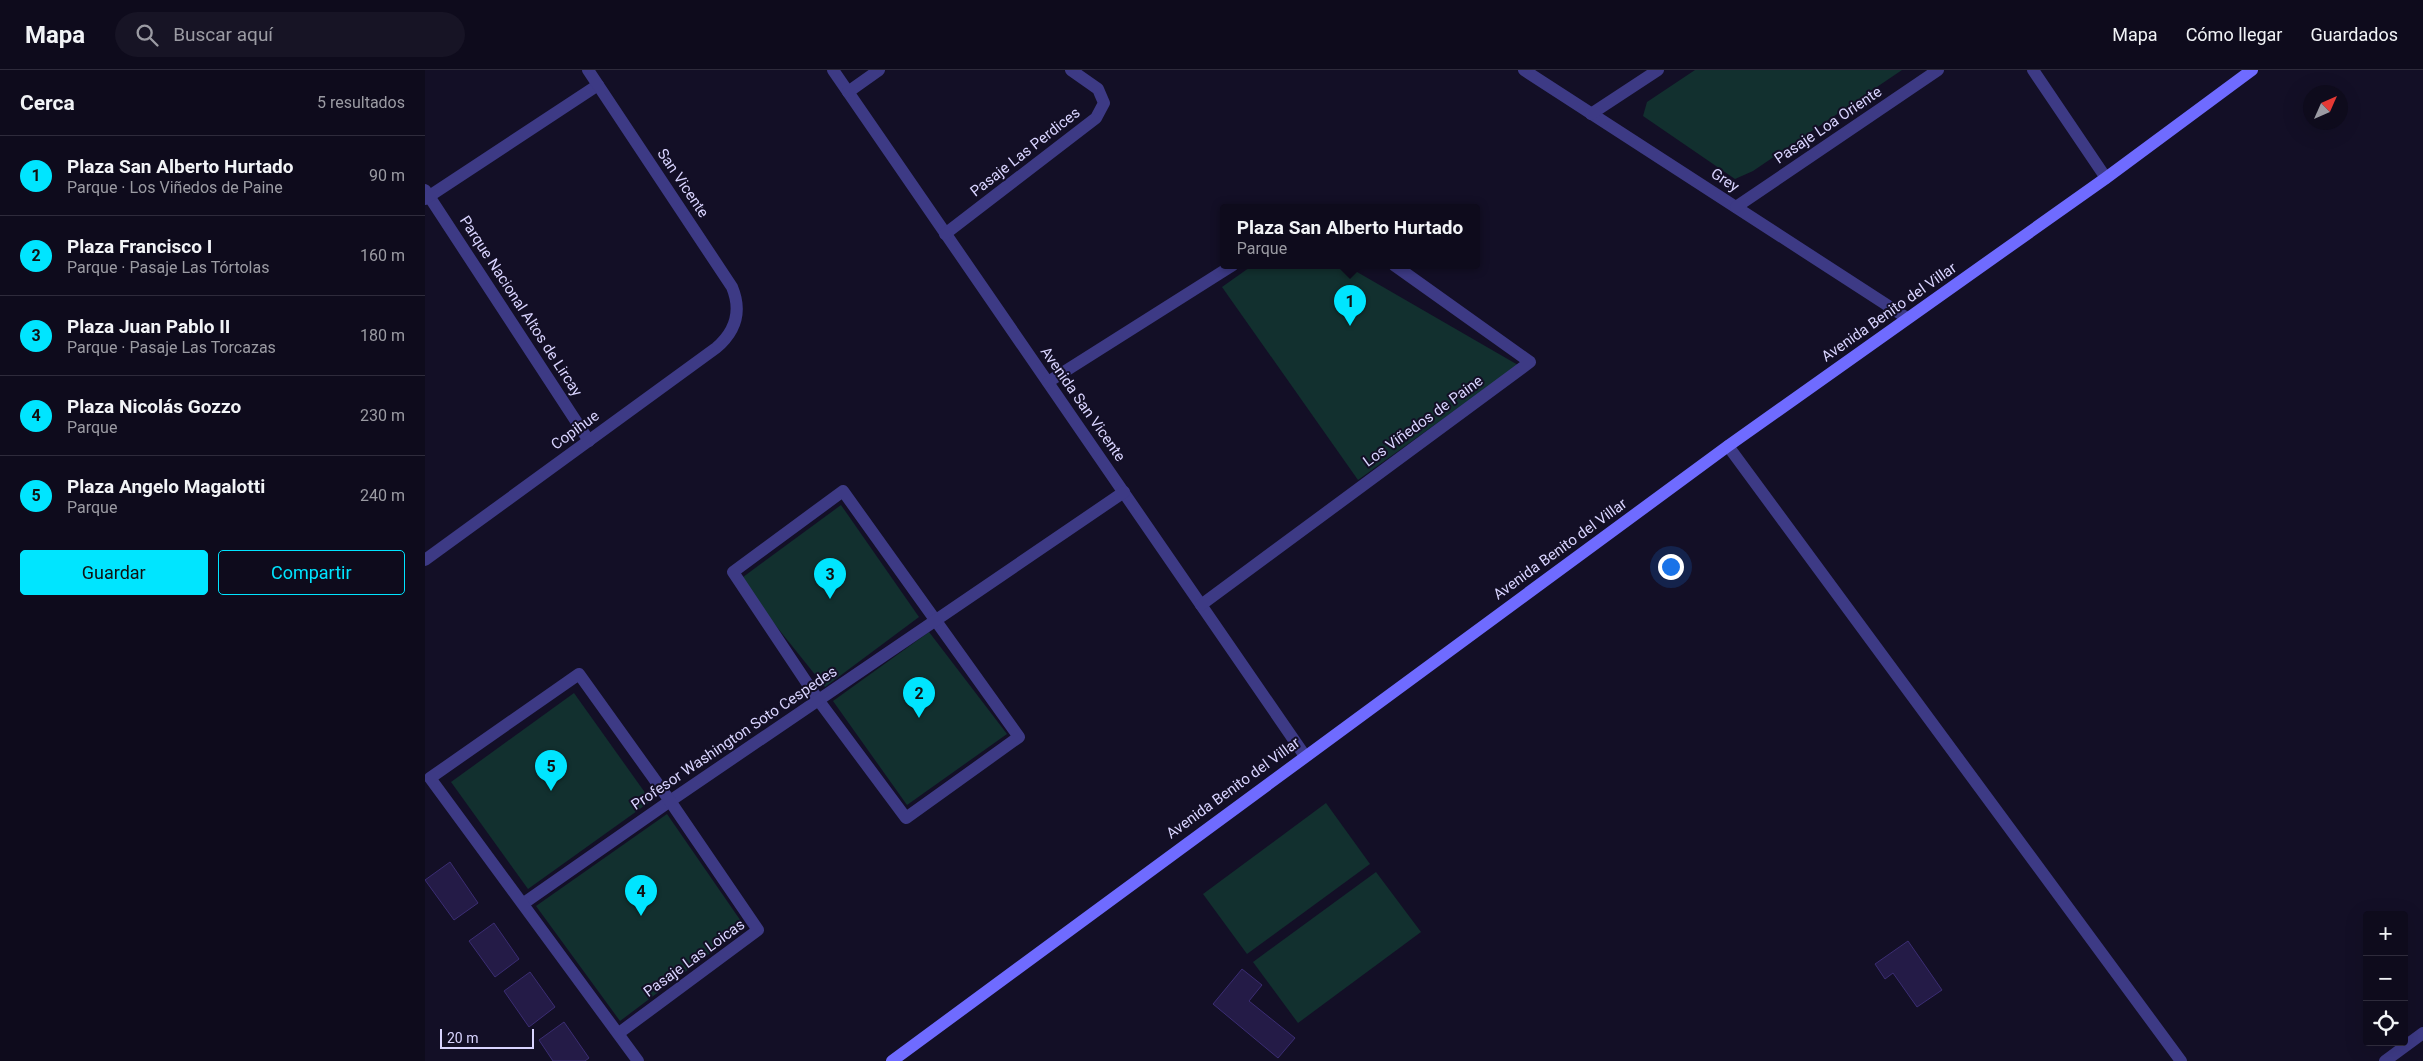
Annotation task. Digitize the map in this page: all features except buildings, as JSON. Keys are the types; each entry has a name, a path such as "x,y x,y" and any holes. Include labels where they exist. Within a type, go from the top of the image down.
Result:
{"street":[{"name":"San Vicente","path":"588,70 732,287 737,297 737,320"},
{"name":"Avenida San Vicente","path":"833,70 1305,756"},
{"path":"848,92 879,70"},
{"name":"Pasaje Las Perdices","path":"945,234 1096,118 1104,103 1098,89 1071,70"},
{"name":"Grey","path":"1524,70 1907,318"},
{"path":"1591,114 1658,70"},
{"name":"Pasaje Loa Oriente","path":"1737,207 1938,70"},
{"path":"2033,70 2106,178"},
{"name":"Avenida Benito del Villar","path":"892,1061 1728,446 2106,178 2252,70"},
{"path":"426,195 598,85"},
{"name":"Parque Nacional Altos de Lircay","path":"426,195 589,440"},
{"path":"1048,382 1227,269"},
{"name":"Los Viñedos de Paine","path":"1201,605 1530,362 1400,269"},
{"name":"Copihue","path":"425,560 725,340 737,320"},
{"path":"1728,446 2181,1061"},
{"path":"843,492 935,620 1019,737 906,818 819,700 733,572 843,492"},
{"name":"Profesor Washington Soto Cespedes","path":"524,903 670,801 1124,492"},
{"path":"639,1061 431,778 579,674 670,801"},
{"name":"Pasaje Las Loicas","path":"619,1032 758,930 670,801"},
{"path":"2385,1061 2423,1033"}],"green space":[{"path":"1695,70 1902,70 1753,171 1735,179 1643,116 1647,102"},
{"path":"1247,269 1352,269 1518,365 1358,480 1222,287"},
{"path":"841,505 919,617 825,687 739,580"},
{"path":"929,632 1007,734 907,805 833,701"},
{"path":"574,693 651,801 528,889 451,782"},
{"path":"1326,803 1370,864 1247,954 1203,894"},
{"path":"667,814 745,927 620,1021 536,906"},
{"path":"1376,872 1421,932 1298,1023 1253,962"}],"place":[{"name":"Plaza San Alberto Hurtado","path":"1350,326"},
{"name":"Plaza Juan Pablo II","path":"830,599"},
{"name":"Plaza Francisco I","path":"919,718"},
{"name":"Plaza Angelo Magalotti","path":"551,791"},
{"name":"Plaza Nicolás Gozzo","path":"641,916"}]}
